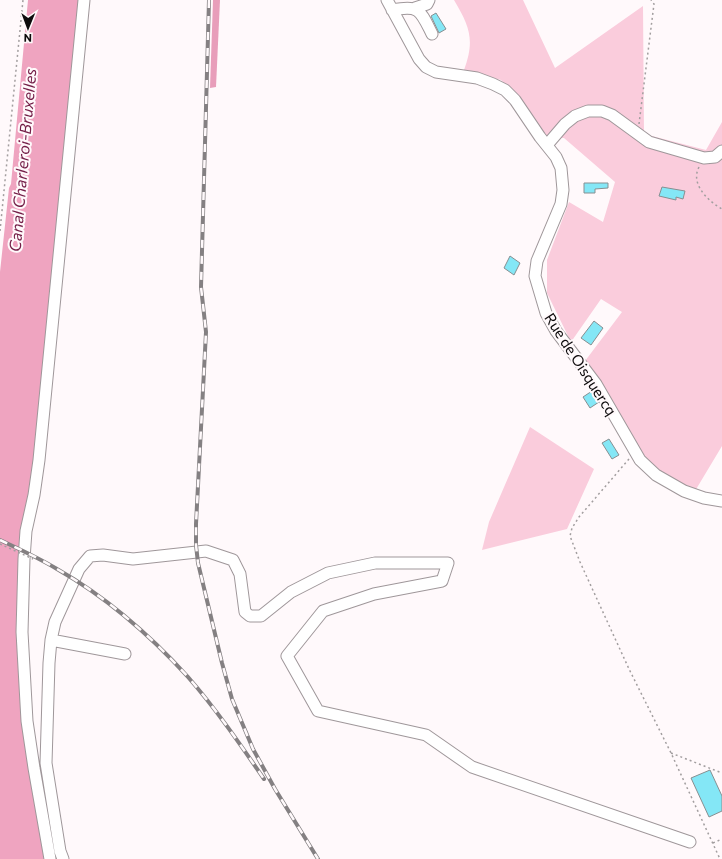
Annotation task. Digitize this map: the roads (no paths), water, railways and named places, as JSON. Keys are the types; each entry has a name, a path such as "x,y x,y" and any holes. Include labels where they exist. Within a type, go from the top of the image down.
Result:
{"street":[{"path":"50,859 27,721 22,632 24,559 26,531 34,495 39,460 84,0"},
{"path":"389,5 404,8 415,8 428,2"},
{"path":"424,17 428,2"},
{"name":"Rue de Oisquercq","path":"389,5 419,59 426,67 436,72 477,78 505,90 515,100 540,137 556,157 561,168 563,190 561,204 537,261 535,276 546,313 556,331 596,384 640,460 656,475 684,491 704,498 722,501"},
{"path":"415,8 424,17 432,34"},
{"path":"547,145 575,116 588,111 602,111 612,115 649,142 704,158 715,157 722,151"},
{"path":"63,859 60,851 46,763 49,662 51,640 55,622 79,569 90,556 103,555 133,559 206,551 233,560 240,574 245,612 250,616 261,616 291,592 328,573 375,563 448,563 442,581 374,594 323,611 287,656 318,711 426,735 472,767 690,842"},
{"path":"51,640 125,654"}],"water":[{"name":"Canal Charleroi-Bruxelles","path":"28,0 80,0 19,632 46,859 0,859 0,272 9,188 11,184"}],"railway":[{"path":"209,0 201,287 206,332 196,524 198,563 232,699 253,749 275,789 318,859"},
{"path":"0,540 43,561 75,580 110,604 143,632 173,661 198,689 228,727 264,779"}]}
